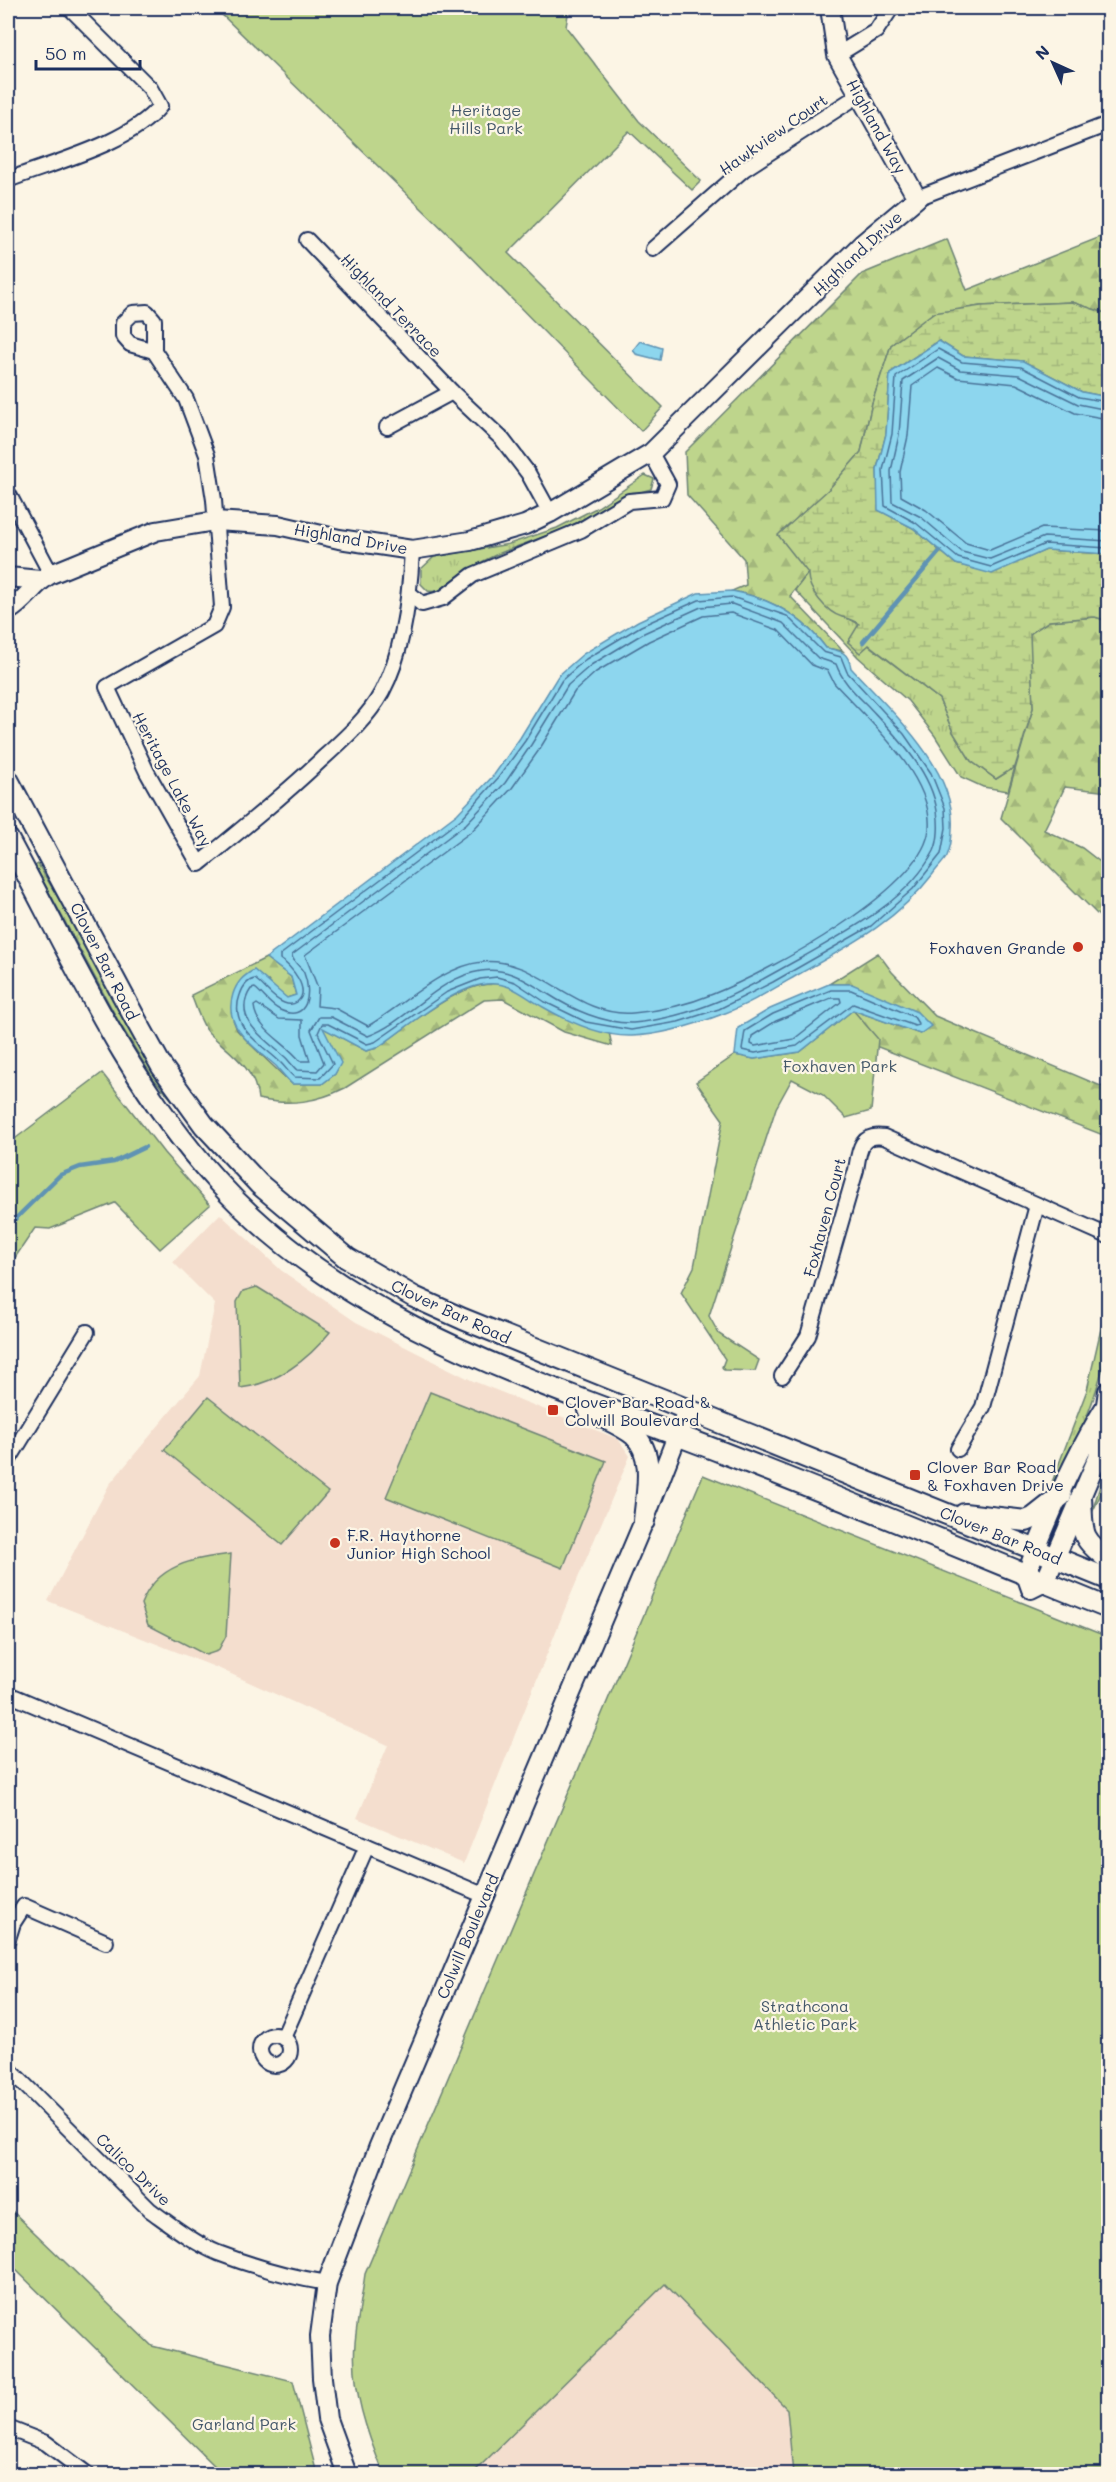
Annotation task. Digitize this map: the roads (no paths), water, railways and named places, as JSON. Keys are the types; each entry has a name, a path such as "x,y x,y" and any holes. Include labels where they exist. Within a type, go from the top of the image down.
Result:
{"main road":[{"name":"Clover Bar Road","path":"8,780 162,1066 204,1125 259,1184 347,1258 414,1297 687,1410 1108,1579"},
{"name":"Clover Bar Road","path":"8,839 145,1087 217,1181 279,1240 339,1285 418,1329 533,1381 617,1410 1108,1608"},
{"path":"533,1381 634,1435 644,1447 648,1473 644,1521"},
{"path":"941,1511 1026,1521 1034,1518 1061,1496"},
{"path":"1081,1497 1082,1530 1087,1543 1108,1559"}],"street":[{"path":"8,180 112,140 139,127 160,106 150,88 70,8"},
{"name":"Highland Way","path":"830,8 837,55 917,198"},
{"path":"837,55 876,32 890,10 888,8"},
{"name":"Hawkview Court","path":"653,249 744,170 859,95"},
{"name":"Highland Drive","path":"8,577 46,577 156,531 215,521 278,525 339,539 412,550 470,541 525,525 550,513 651,453 862,244 917,198 1108,124"},
{"name":"Highland Terrace","path":"307,240 452,392 502,439 528,473 550,513"},
{"path":"154,351 186,399 207,455 215,521"},
{"path":"387,427 452,392"},
{"path":"410,594 422,604 442,598 473,575 581,530 629,501 662,498 668,484 651,453"},
{"path":"8,493 46,577"},
{"name":"Heritage Lake Way","path":"215,521 222,607 214,626 107,687 147,772 199,864 283,796 356,726 382,692 398,647 410,594 412,550"},
{"name":"Highland Drive","path":"8,611 24,602 46,577"},
{"name":"Foxhaven Court","path":"782,1376 808,1336 856,1170 860,1147 867,1138 875,1135 884,1137 1108,1236"},
{"path":"958,1449 983,1407 1037,1205"},
{"path":"8,1461 87,1332"},
{"path":"1026,1575 1079,1449 1107,1399"},
{"path":"1045,1582 1098,1457 1107,1399"},
{"name":"Colwill Boulevard","path":"347,2475 327,2419 322,2378 320,2336 327,2283 379,2146 483,1895 644,1521 687,1410"},
{"path":"8,1694 483,1895"},
{"path":"283,2038 367,1846"},
{"path":"8,1939 12,1923 24,1906 106,1942"},
{"name":"Calico Drive","path":"8,2068 150,2210 216,2252 327,2283"},
{"path":"8,2428 46,2443 87,2475"}],"water":[{"path":"640,341 662,348 660,360 636,354 633,350"},
{"path":"939,341 963,356 1023,361 1082,392 1108,397 1108,554 1046,550 992,574 956,564 913,528 878,510 877,469 886,434 890,373"},
{"path":"732,591 759,598 785,610 807,627 826,648 846,655 851,668 918,741 944,784 951,807 952,829 948,853 919,891 889,919 855,942 751,1001 710,1019 665,1032 632,1036 609,1034 564,1018 509,987 486,984 458,993 377,1048 366,1051 323,1028 341,1063 335,1074 322,1084 292,1084 276,1066 242,1036 232,1017 231,1006 233,994 241,980 254,970 287,998 296,995 291,977 266,958 457,814 494,775 558,676 583,654 638,621 698,593"},
{"path":"829,984 852,984 917,1012 931,1026 920,1034 853,1010 800,1052 754,1059 735,1055 738,1028 770,1009"}],"waterway":[{"path":"863,642 940,551"},
{"path":"8,1226 60,1175 80,1167 114,1162 145,1147"}],"place":[{"name":"Foxhaven Grande","path":"1078,947"},
{"name":"Clover Bar Road & Colwill Boulevard","path":"553,1410"},
{"name":"Clover Bar Road & Foxhaven Drive","path":"915,1475"},
{"name":"F.R. Haythorne Junior High School","path":"335,1543"}],"park label":[{"name":"Heritage Hills Park","path":"486,118"},
{"name":"Foxhaven Park","path":"840,1065"},
{"name":"Strathcona Athletic Park","path":"805,2014"},
{"name":"Garland Park","path":"244,2423"}]}
